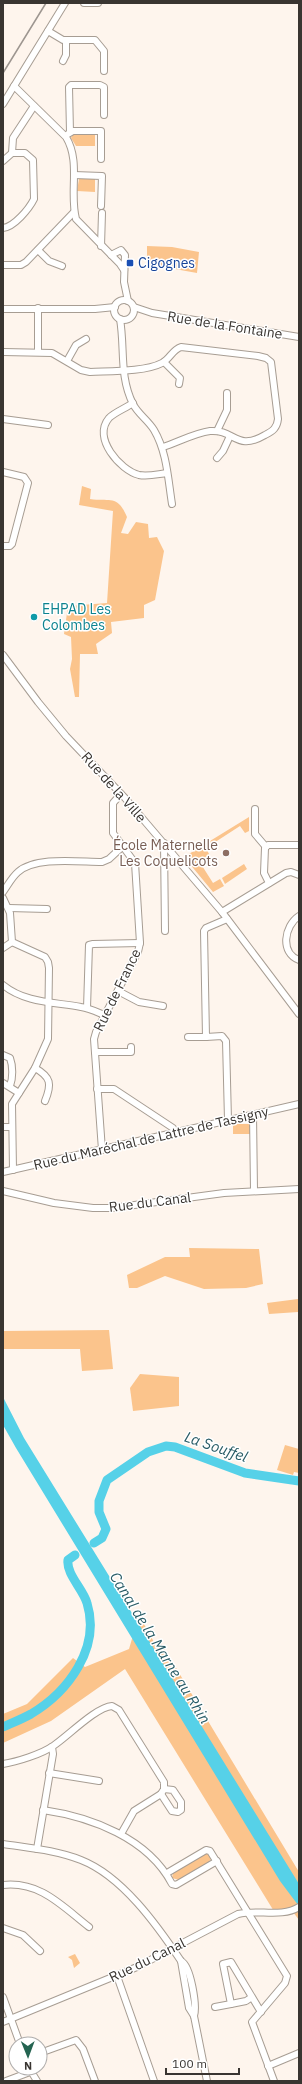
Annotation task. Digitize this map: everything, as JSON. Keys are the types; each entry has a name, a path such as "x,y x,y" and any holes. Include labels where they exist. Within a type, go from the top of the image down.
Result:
{"street":[{"path":"3,104 65,3"},
{"path":"84,3 98,3"},
{"path":"48,31 63,40 95,40 104,51 104,70"},
{"path":"63,61 66,55 66,40"},
{"path":"104,115 104,87 100,85 71,84 69,87 68,134 72,146 74,212 76,219 82,228 111,255 124,270"},
{"path":"14,86 34,106 68,134 101,131 101,159"},
{"path":"12,153 13,138 34,106"},
{"path":"3,161 12,153 25,153 33,160 34,199 31,205 9,227 3,228"},
{"path":"74,175 102,176 101,206"},
{"path":"3,265 21,265 26,262 74,212"},
{"path":"101,246 102,214"},
{"path":"38,250 49,261 62,266"},
{"path":"3,309 38,308 115,310 124,301 124,252 118,251 111,255"},
{"path":"124,301 134,307 133,315 127,320 123,334 123,370 133,403 142,417 153,428 163,447 172,504"},
{"name":"Rue de la Fontaine","path":"134,307 152,314"},
{"path":"38,308 38,352"},
{"path":"115,310 120,319 123,334"},
{"name":"Rue de la Fontaine","path":"133,315 152,314 299,336"},
{"path":"120,319 127,320"},
{"path":"67,362 76,345 86,339"},
{"path":"3,352 52,353 81,370 90,372 154,367 164,362 175,349 181,347 258,356 266,358 271,362 278,419 277,426 274,430 251,442 244,442 217,431 209,431 163,447"},
{"path":"164,362 180,378 179,384"},
{"path":"217,431 227,410 227,393"},
{"path":"133,403 110,417 106,424 105,437 108,450 114,459 138,475 146,476 167,473"},
{"path":"3,419 48,425"},
{"path":"217,458 223,451 230,436"},
{"path":"3,472 24,477 28,483 10,546 3,546"},
{"name":"Rue de la Ville","path":"3,655 66,736 164,843 222,912 299,1014"},
{"name":"Rue de France","path":"102,1150 95,1052 96,1032 138,952 140,943 135,863 114,835 113,830 113,803 120,794"},
{"path":"256,809 255,834 266,847 264,873 269,883"},
{"path":"164,843 165,931"},
{"path":"266,847 268,845 299,845"},
{"path":"3,892 18,872 33,864 48,862 102,862 106,861 123,846"},
{"path":"222,912 286,874 292,872 299,875"},
{"path":"3,898 9,908 12,942"},
{"path":"9,908 47,908"},
{"path":"299,916 289,925 287,946 292,956 299,960"},
{"path":"206,1037 204,931 206,928 227,919"},
{"path":"3,948 12,942"},
{"path":"12,942 38,953 48,962 48,1039 35,1068 12,1104 13,1170"},
{"path":"87,1008 89,945 140,943"},
{"path":"3,985 8,990 48,1004 87,1008 104,1015"},
{"path":"118,991 139,1002 163,1006"},
{"path":"188,1037 222,1036 226,1041 228,1120"},
{"path":"95,1052 131,1052 131,1047"},
{"path":"3,1055 10,1058 12,1062 12,1080 10,1086"},
{"path":"35,1068 46,1075 48,1079 48,1093 45,1101"},
{"path":"3,1083 19,1093"},
{"path":"97,1089 114,1089 173,1128 175,1132"},
{"name":"Rue du Maréchal de Lattre de Tassigny","path":"3,1172 299,1104"},
{"path":"253,1114 254,1191"},
{"path":"3,1127 12,1127"},
{"name":"Rue du Canal","path":"3,1191 54,1203 93,1208 112,1208 254,1191 299,1190"},
{"path":"3,1764 12,1763 52,1747 96,1714 109,1706 115,1707 119,1710 164,1782 163,1791 134,1811 121,1834"},
{"path":"37,1849 52,1747"},
{"path":"49,1773 99,1781"},
{"path":"43,1810 78,1818 121,1834 134,1843 167,1873 172,1884 176,1885 217,1861"},
{"path":"3,1844 55,1852 82,1860 102,1871 145,1912 181,1961 189,2008 194,2016 207,2081"},
{"path":"167,1873 206,1850 210,1851 287,1976 284,1983 252,2022 252,2027 274,2081"},
{"path":"3,1885 20,1884 41,1890 63,1905 89,1927"},
{"name":"Rue du Canal","path":"3,2022 138,1967 219,1923 248,1912 282,1912 296,1909"},
{"path":"3,1928 23,1935 40,1951"},
{"path":"231,2004 223,1964 231,1962 261,2012"},
{"path":"116,1976 154,2081"},
{"path":"3,1997 17,2036"},
{"path":"215,2006 231,2004 252,1997"},
{"path":"48,2050 76,2040 84,2049 95,2081"},
{"path":"268,2066 299,2053"},
{"path":"6,2081 16,2076"}],"shaded area":[{"path":"73,134 95,134 95,146 76,146 71,138"},
{"path":"79,179 95,179 95,192 77,191"},
{"path":"147,246 172,247 199,252 197,273 147,264"},
{"path":"82,486 91,489 90,499 113,500 120,505 127,517 121,533 128,534 136,522 148,524 149,538 157,537 164,551 155,600 144,605 144,618 111,622 112,633 96,644 98,654 80,654 79,697 75,697 70,669 72,659 71,637 64,634 68,606 107,603 113,511 79,505"},
{"path":"249,817 249,831 245,833 240,826 206,848 209,854 204,859 199,861 213,883 220,879 224,886 213,892 184,857"},
{"path":"244,864 247,869 225,884 222,878"},
{"path":"233,1124 251,1124 251,1134 233,1134"},
{"path":"189,1248 259,1249 263,1284 246,1288 204,1289 165,1276 137,1288 129,1288 127,1275 165,1257 190,1257"},
{"path":"298,1299 298,1312 269,1314 267,1303"},
{"path":"109,1330 113,1369 82,1371 80,1349 3,1349 3,1331"},
{"path":"140,1374 179,1377 179,1406 133,1411 130,1388"},
{"path":"285,1445 299,1449 299,1473 294,1472 293,1475 277,1470"},
{"path":"139,1615 155,1644 161,1643 299,1872 299,1920 293,1912 275,1913 125,1669 51,1721 3,1743 3,1714 27,1704 73,1658 85,1667 129,1649"},
{"path":"207,1853 211,1859 208,1863 179,1880 172,1878 173,1873"},
{"path":"75,1954 80,1963 74,1968 72,1960 68,1957"}],"water":[{"path":"3,1397 24,1438 299,1884 299,1905 280,1881 16,1448 3,1425"}],"waterway":[{"name":"La Souffel","path":"94,1543 102,1538 106,1529 99,1512 99,1501 107,1480 148,1452 166,1446 175,1447 245,1473 299,1481"},
{"name":"La Souffel","path":"3,1727 31,1714 45,1705 69,1681 85,1652 89,1636 90,1620 87,1603 72,1576 68,1565 68,1560 75,1555"}],"railway":[{"path":"3,73 46,3"}],"place":[{"name":"Cigognes","path":"130,263"},
{"name":"EHPAD Les Colombes","path":"34,617"},
{"name":"École Maternelle Les Coquelicots","path":"226,853"}],"water label":[{"name":"Canal de la Marne au Rhin","path":"160,1648"}]}
